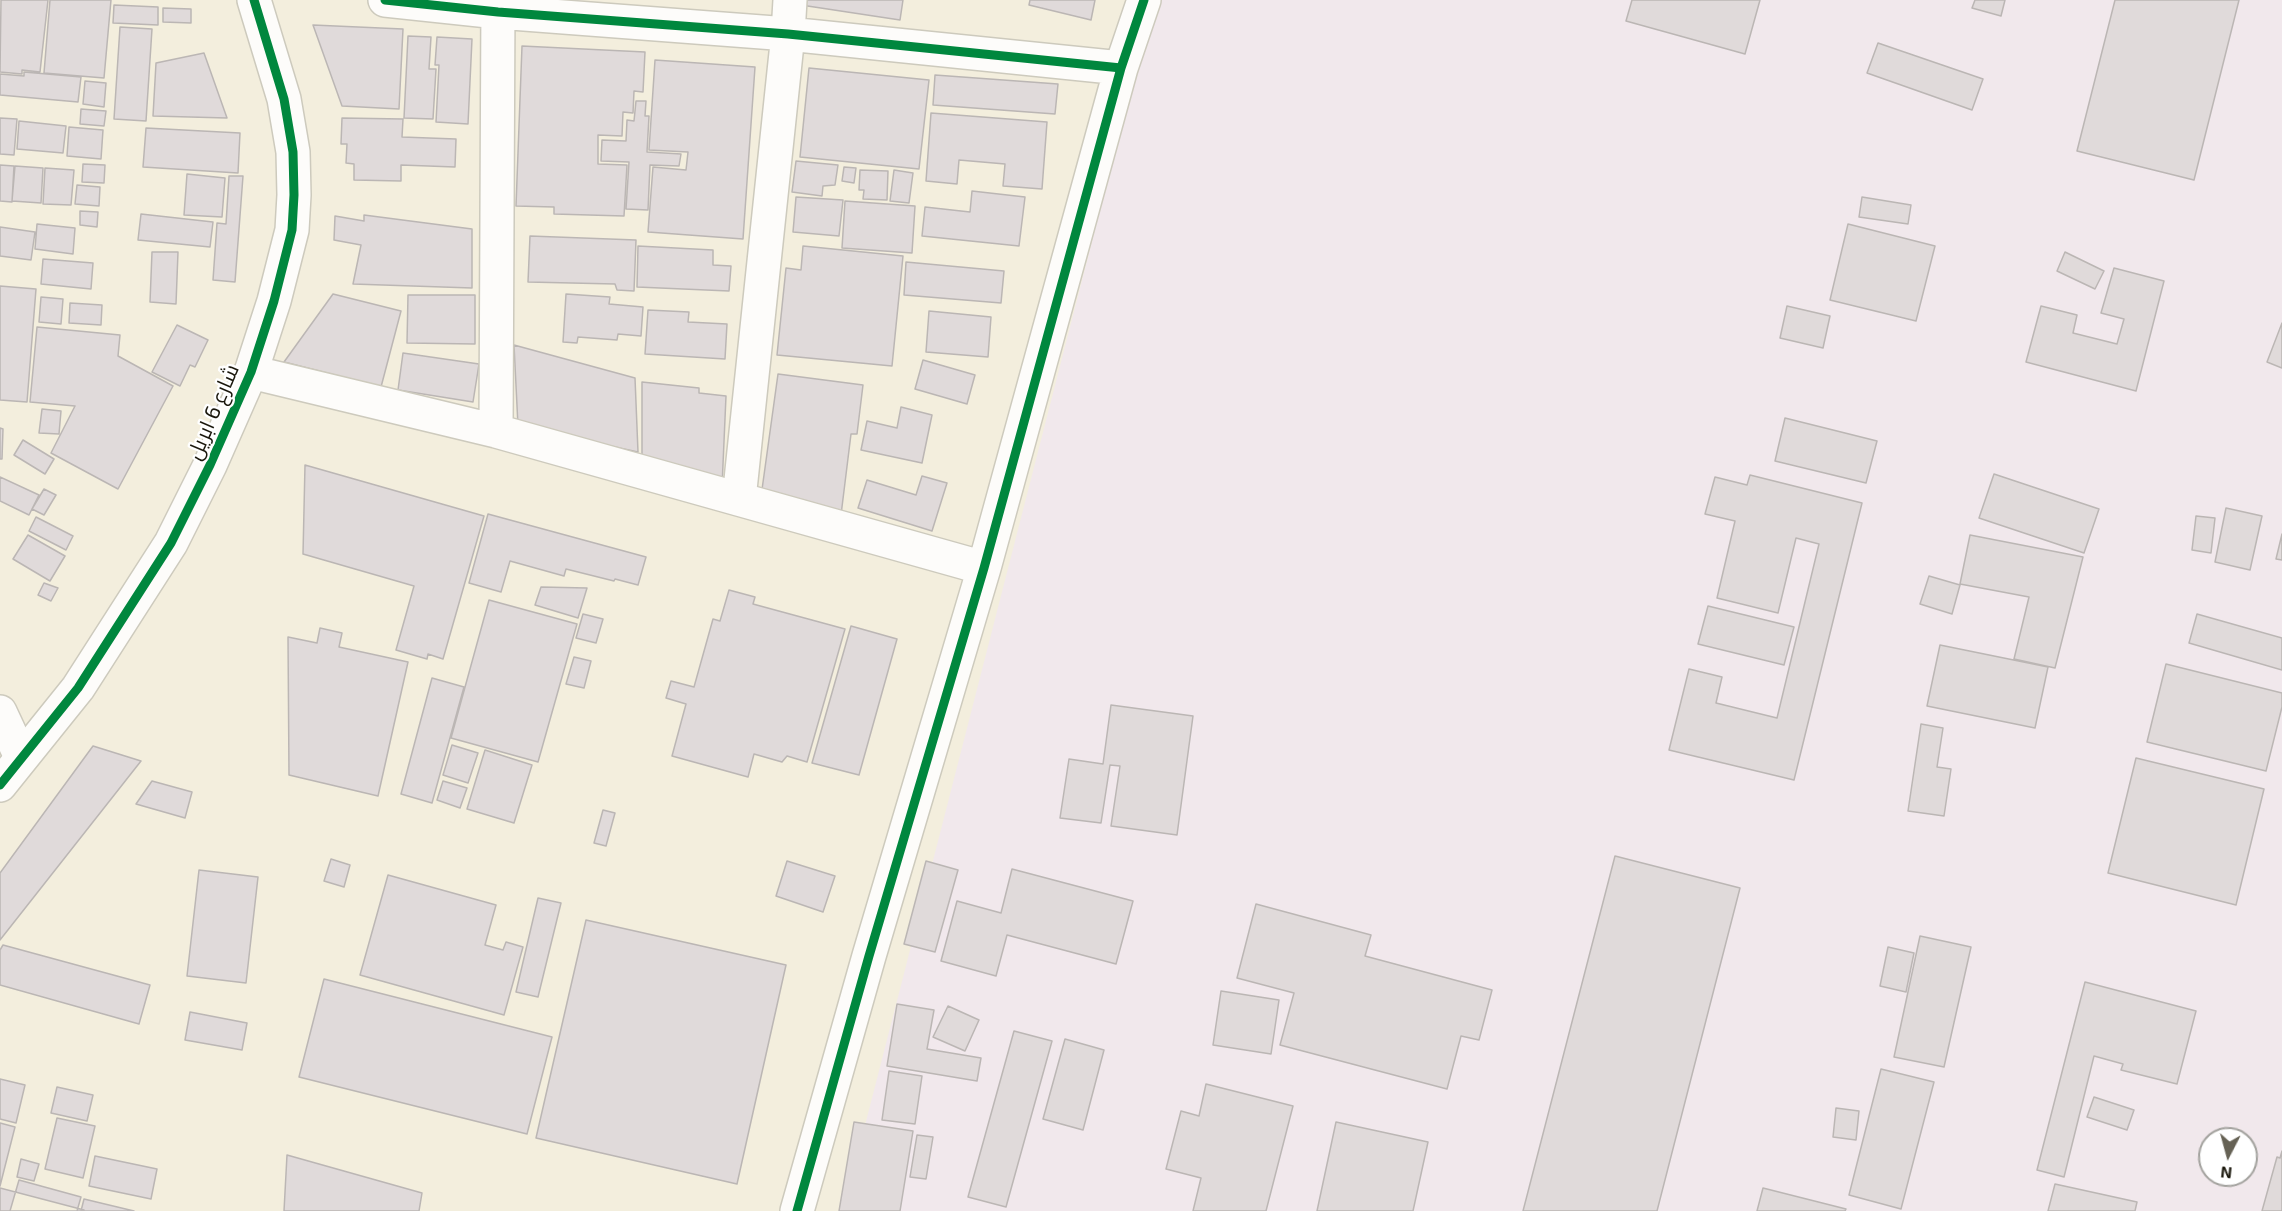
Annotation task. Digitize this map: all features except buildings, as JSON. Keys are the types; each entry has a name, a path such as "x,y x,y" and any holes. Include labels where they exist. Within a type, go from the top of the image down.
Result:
{"street":[{"name":"شارع 6 ابريل","path":"0,785 78,688 171,543 210,465 251,372 292,230 294,195 293,152 284,99 254,0"},
{"path":"385,0 498,6 1122,68"},
{"path":"739,499 790,0"},
{"path":"797,1211 869,956 984,568 1122,68 1144,0"},
{"path":"496,431 498,6"},
{"path":"251,372 496,431 984,568"},
{"path":"0,712 21,757"}],"shaded area":[{"path":"1154,0 2282,0 2282,1211 843,1211"}],"cycle path":[{"path":"0,785 78,688 171,543 210,465 251,372 274,301 292,230 293,152 284,99 254,0"},
{"path":"385,0 498,12 788,34 1121,68"},
{"path":"797,1211 869,956 984,568 1121,68 1144,0"}]}
